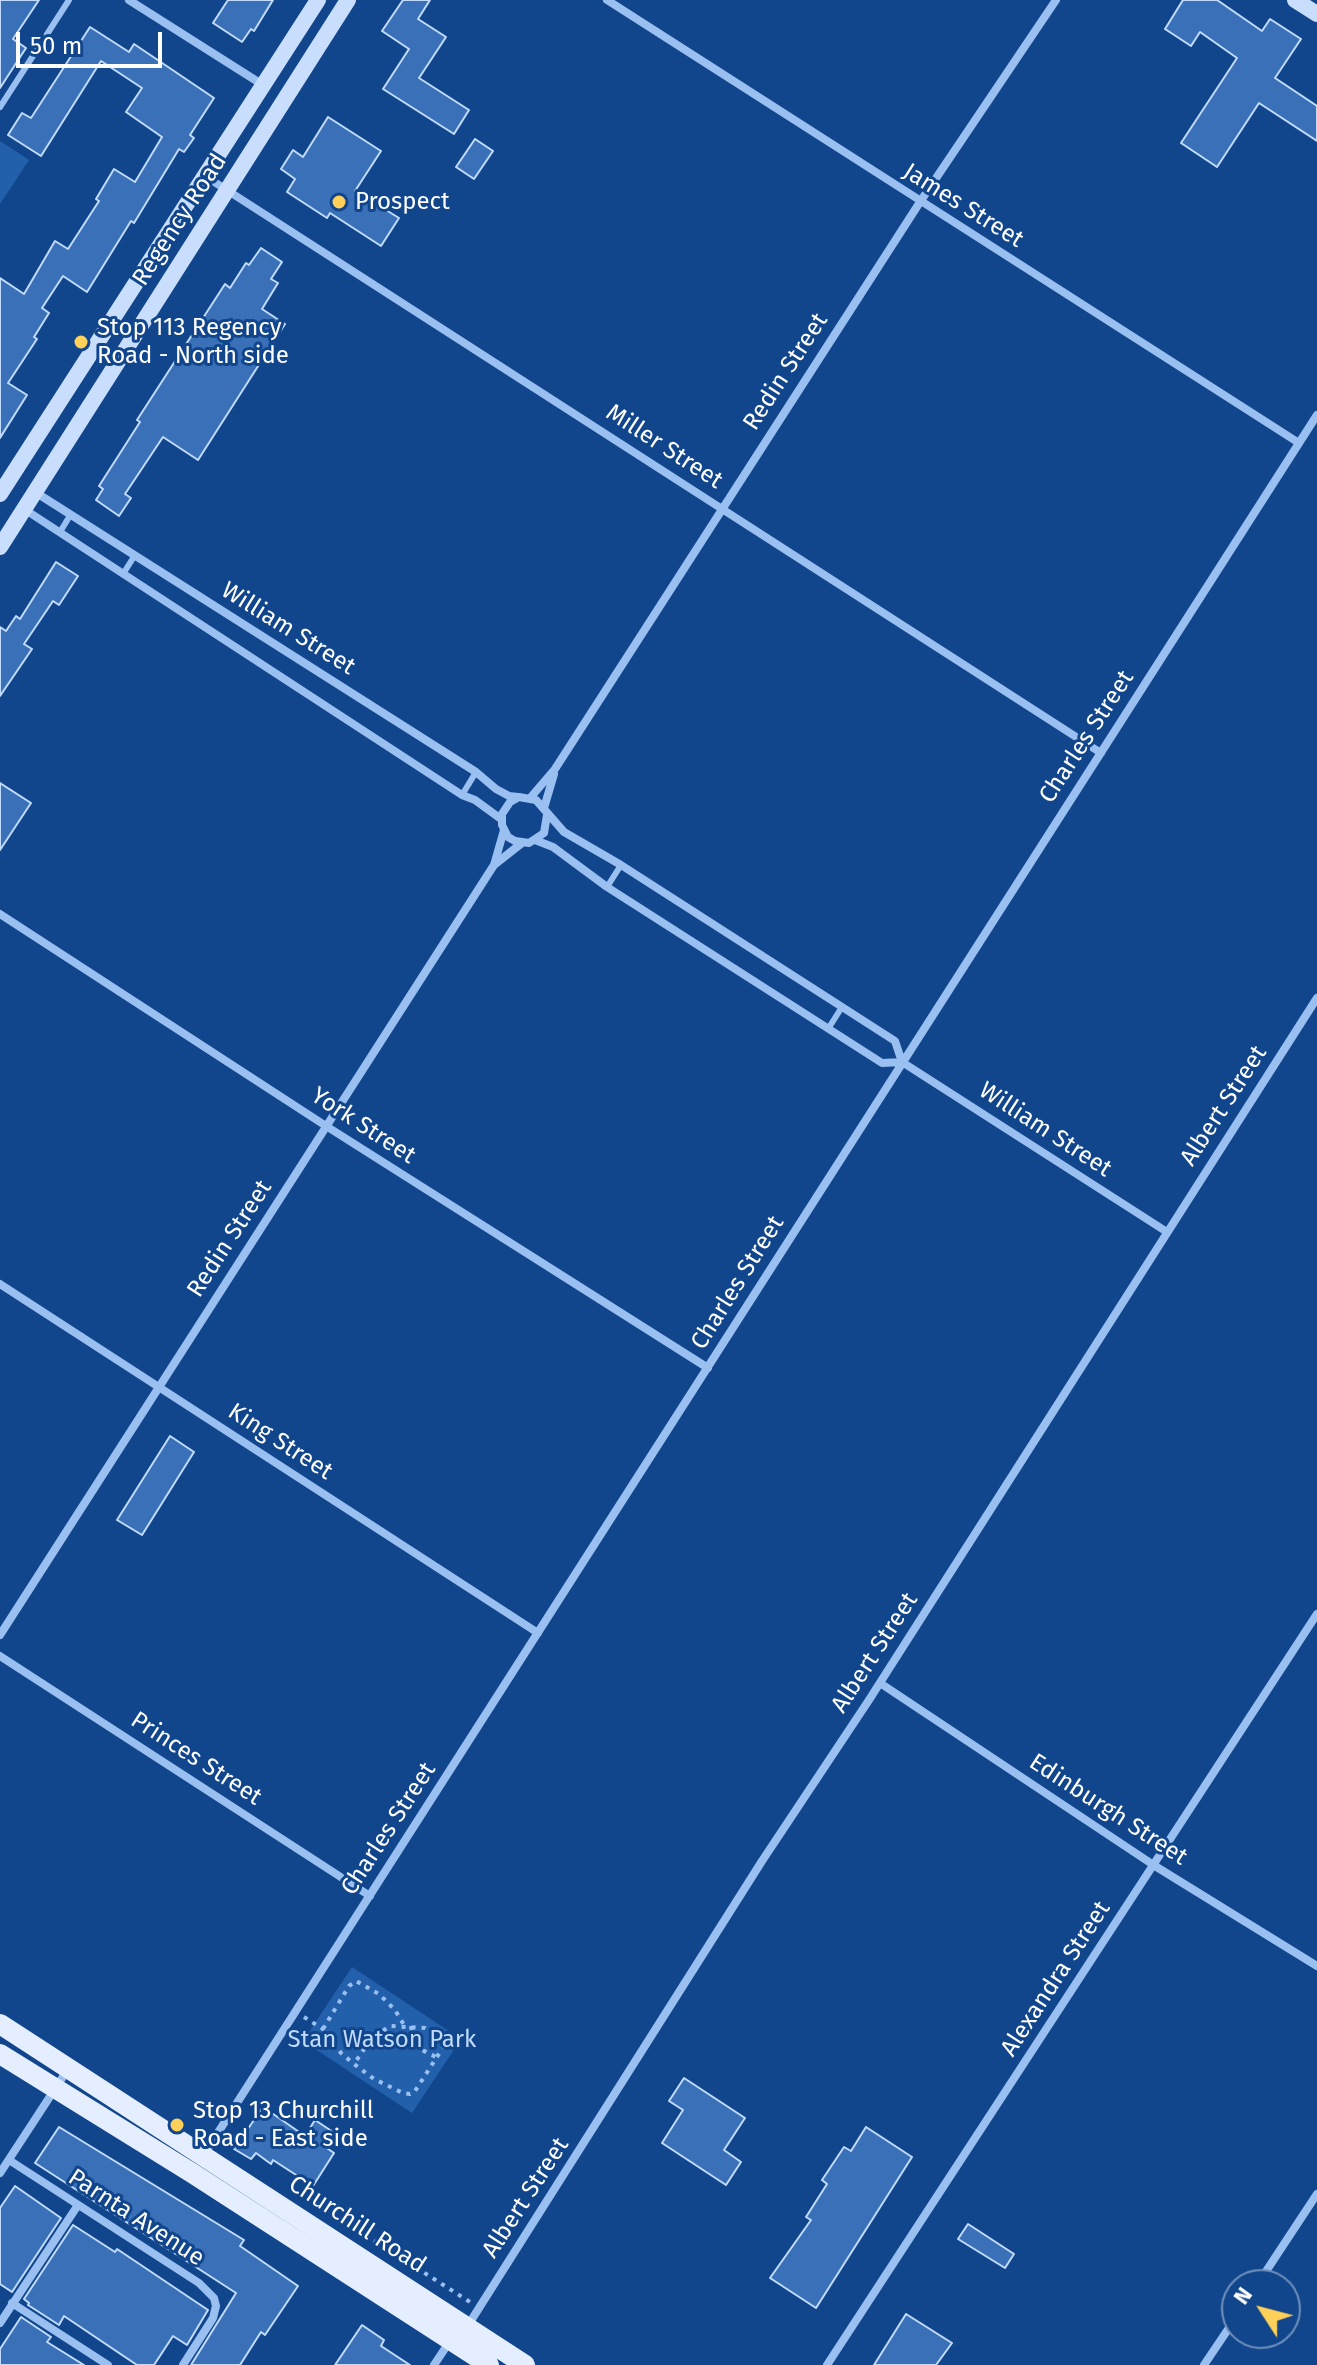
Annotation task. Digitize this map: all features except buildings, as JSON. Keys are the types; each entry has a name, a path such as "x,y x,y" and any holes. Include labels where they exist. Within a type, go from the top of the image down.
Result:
{"main road":[{"name":"Regency Road","path":"0,494 318,0"},
{"name":"Regency Road","path":"0,547 348,0"},
{"path":"1295,0 1317,14"},
{"name":"Churchill Road","path":"0,2024 69,2068 198,2164 458,2334 525,2365"},
{"name":"Churchill Road","path":"0,2054 55,2088 198,2164"},
{"name":"Churchill Road","path":"458,2334 489,2365"}],"street":[{"path":"129,0 263,85"},
{"name":"James Street","path":"607,0 1299,443"},
{"name":"Redin Street","path":"531,797 555,769 920,202 1056,0"},
{"name":"Miller Street","path":"205,176 1101,753"},
{"name":"Charles Street","path":"198,2164 1317,415"},
{"name":"William Street","path":"35,492 476,772 496,789 519,797"},
{"name":"William Street","path":"24,509 501,819"},
{"name":"Redin Street","path":"546,812 555,769"},
{"path":"519,797 531,797 546,812 544,833 535,840 522,843 515,841 504,830 501,819 506,805 519,797"},
{"name":"William Street","path":"546,812 564,832 621,865 895,1041 902,1062"},
{"name":"Redin Street","path":"0,1635 494,865 504,830"},
{"name":"William Street","path":"535,840 553,847 607,887 882,1063 902,1062 1167,1232"},
{"name":"Redin Street","path":"494,865 522,843"},
{"name":"York Street","path":"0,914 326,1126 708,1368"},
{"name":"Albert Street","path":"434,2365 458,2334 880,1683 1317,998"},
{"name":"King Street","path":"0,1284 538,1633"},
{"name":"Alexandra Street","path":"827,2365 1317,1614"},
{"name":"Princes Street","path":"0,1656 370,1896"},
{"name":"Edinburgh Street","path":"880,1683 1155,1866 1317,1966"},
{"path":"0,2173 69,2068"},
{"name":"Parnta Avenue","path":"9,2160 199,2283 214,2298 213,2318 183,2365"},
{"path":"1268,2269 1317,2194"},
{"path":"0,2323 78,2205"},
{"path":"12,2303 108,2365"},
{"path":"1204,2365 1221,2340"}],"lane":[{"path":"0,107 69,0"},
{"path":"60,532 71,514"},
{"path":"123,574 135,555"},
{"path":"462,795 476,772"},
{"path":"607,887 621,865"},
{"path":"828,1029 842,1007"}],"path":[{"path":"323,2029 349,1986 356,1981 379,1994 395,2010 408,2026 414,2046 438,2058"},
{"path":"295,2012 323,2029 341,2053 354,2064 390,2088 410,2094 421,2084 444,2046 441,2038 425,2028 390,2026 371,2039 354,2064"}],"green space":[{"path":"0,141 29,160 0,204"},
{"name":"Stan Watson Park","path":"352,1967 461,2039 412,2113 303,2041"}],"place":[{"name":"Prospect","path":"339,202"},
{"name":"Stop 113 Regency Road - North side","path":"81,342"},
{"name":"Stop 13 Churchill Road - East side","path":"177,2125"}]}
